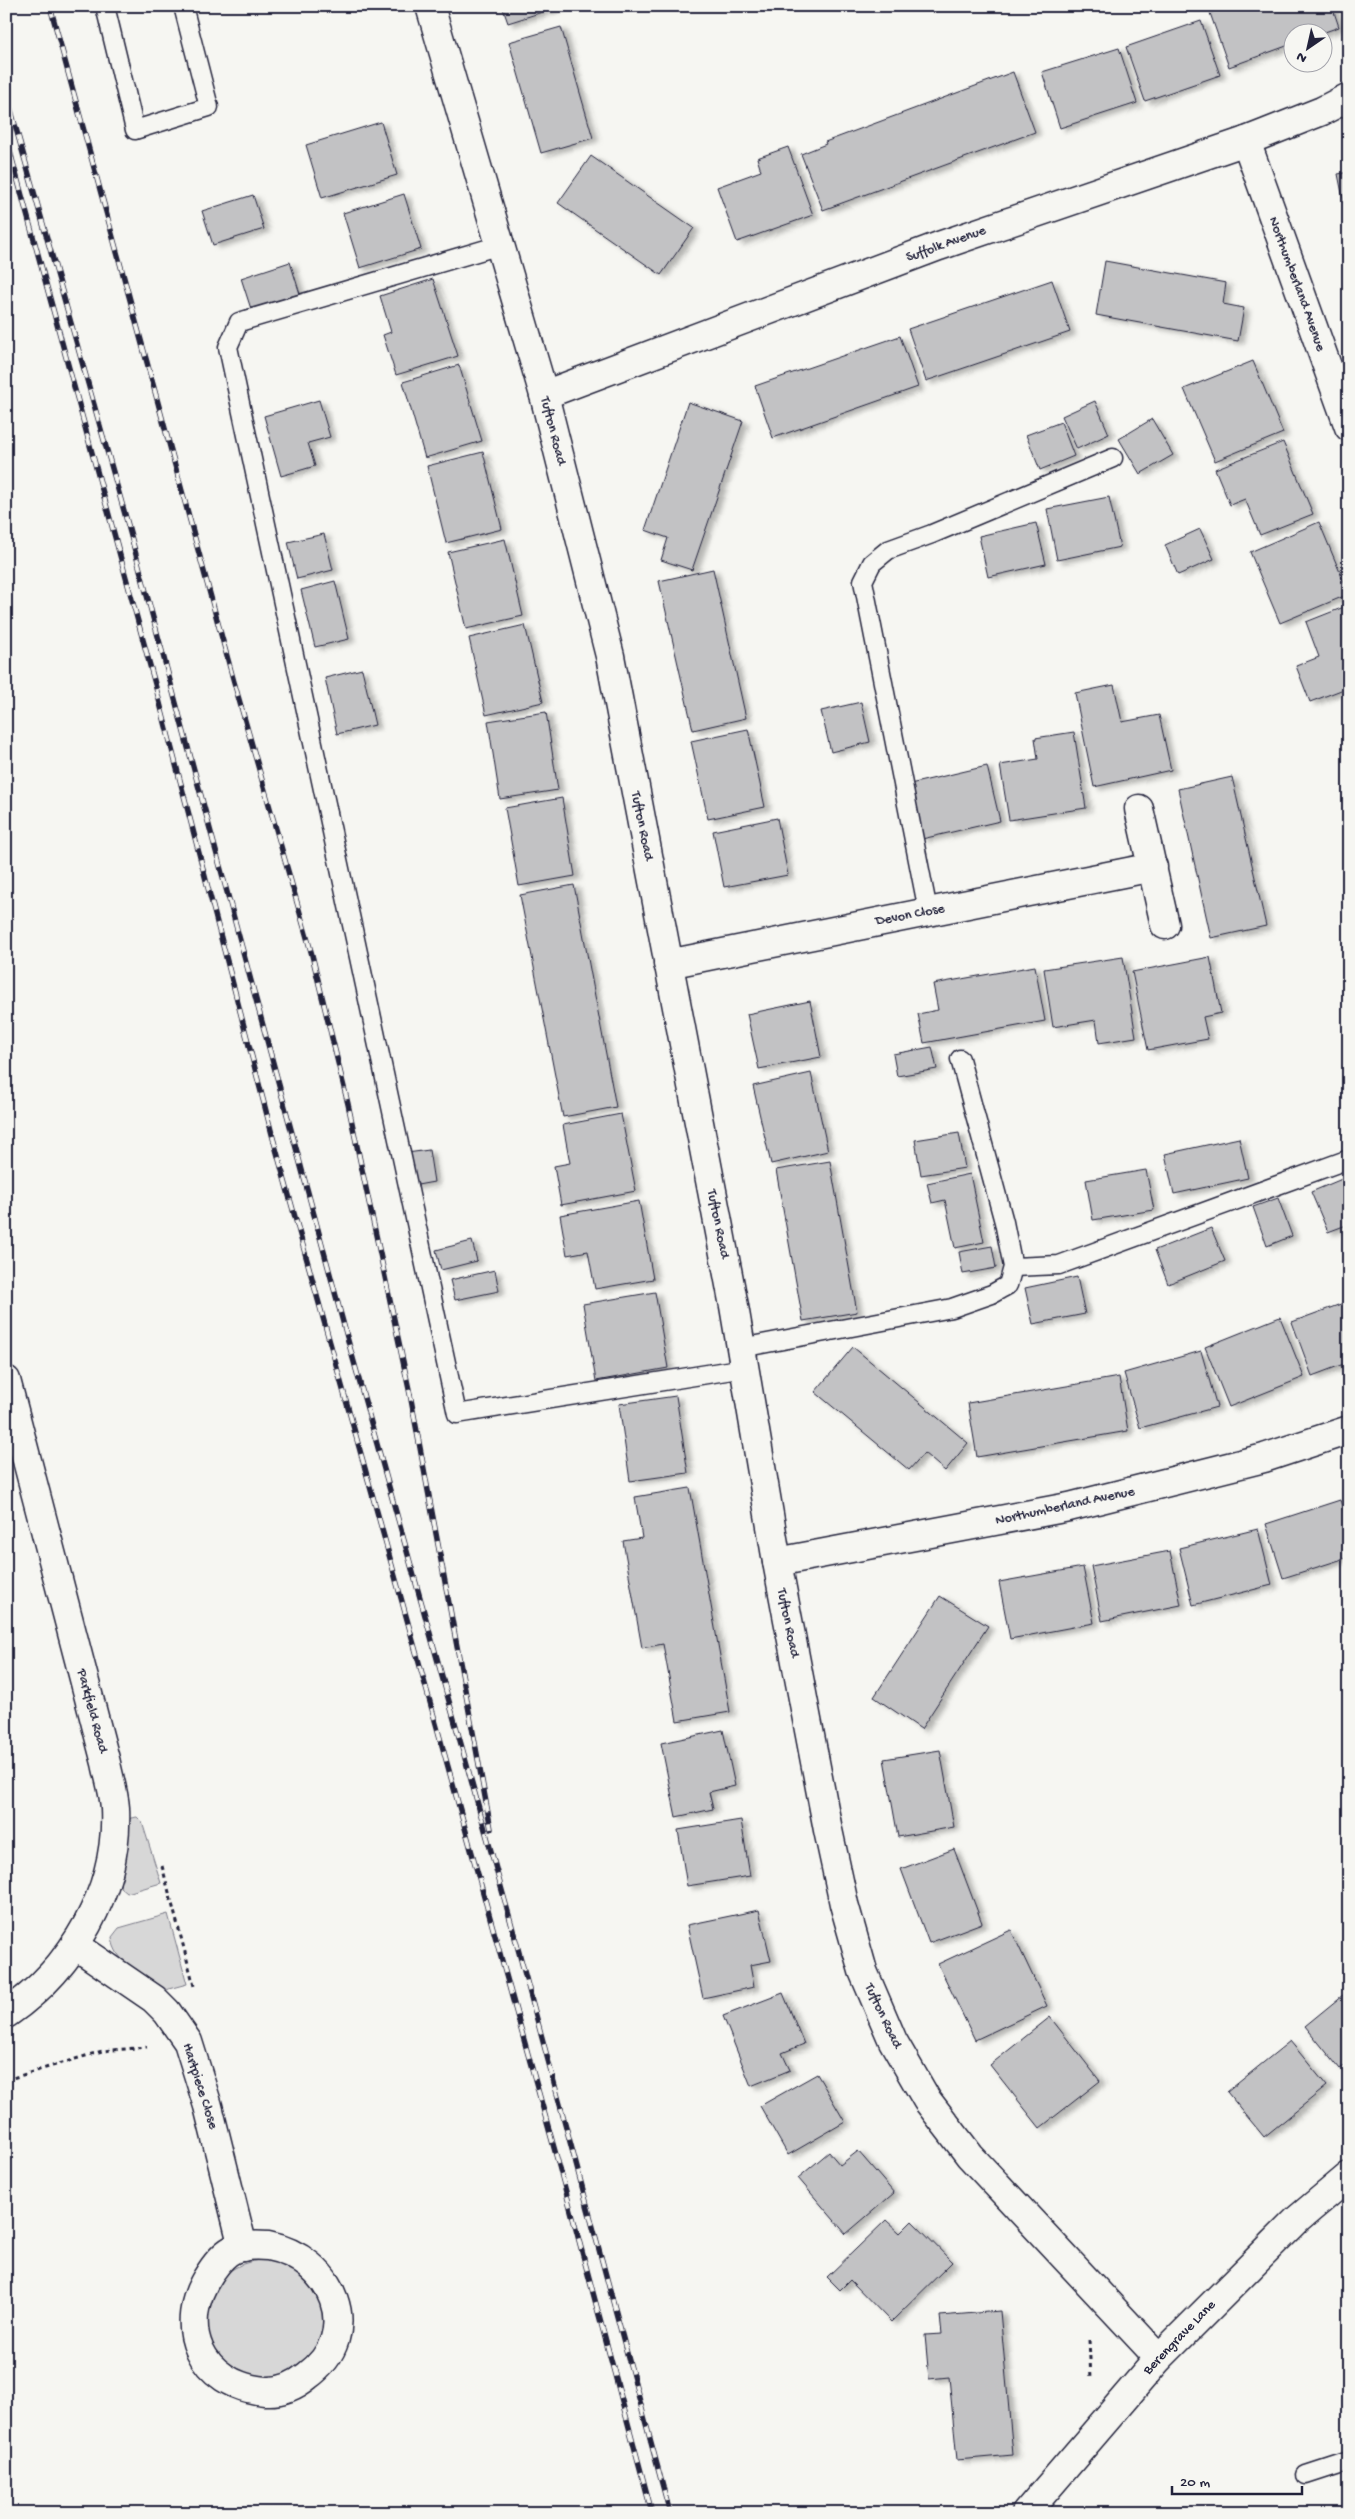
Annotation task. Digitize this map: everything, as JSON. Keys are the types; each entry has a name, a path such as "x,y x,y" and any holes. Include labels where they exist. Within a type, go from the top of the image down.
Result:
{"street":[{"name":"Tufton Road","path":"430,6 544,395 610,656 743,1358 776,1562 844,1904 863,1972 893,2041 927,2100 970,2156 1159,2358"},
{"name":"Suffolk Avenue","path":"544,395 939,246 1246,141 1322,111 1349,97"},
{"name":"Northumberland Avenue","path":"1246,141 1349,427"},
{"path":"1139,809 1165,925"},
{"name":"Devon Close","path":"668,964 1153,867"},
{"name":"Parkfield Road","path":"6,1380 106,1763 115,1806 114,1835 104,1884 92,1916 75,1945 51,1976 6,2014"},
{"name":"Northumberland Avenue","path":"776,1562 1070,1507 1254,1461 1349,1430"},
{"name":"Hartpiece Close","path":"75,1945 154,1999 171,2017 188,2042 208,2106 243,2247"},
{"name":"Berengrave Lane","path":"1026,2513 1159,2358 1298,2219 1349,2176"},
{"path":"243,2247 275,2247 301,2258 326,2281 335,2299 337,2323 332,2347 319,2367 289,2388 266,2391 229,2380 207,2364 196,2342 194,2312 204,2284 216,2265 226,2255 243,2247"}],"lane":[{"path":"106,6 135,130 209,107 183,6"},
{"path":"500,245 239,322 228,346 457,1414 743,1358 952,1308 992,1294 1008,1285 1013,1268 1004,1222 960,1058"},
{"path":"928,911 863,581 872,562 888,550 932,534 1113,458"},
{"path":"1013,1268 1059,1265 1349,1159"},
{"path":"1306,2476 1349,2461"}],"path":[{"path":"162,1866 193,1981 194,1991"}],"shaded area":[{"path":"137,1817 142,1822 161,1883 127,1893 120,1887 128,1821 131,1818"},
{"path":"168,1914 187,1984 161,1991 124,1961 114,1946 112,1937 119,1928"},
{"path":"264,2260 275,2261 297,2270 313,2286 322,2308 322,2330 313,2352 297,2368 275,2377 264,2378 253,2377 231,2368 215,2352 206,2330 205,2319 206,2308 215,2286 231,2270 253,2261"}],"building":[{"path":"502,6 561,6 508,23"},
{"path":"1230,6 1332,6 1339,27 1332,29 1332,22 1282,22 1282,48 1229,67 1210,13"},
{"path":"1201,21 1220,75 1145,101 1126,47"},
{"path":"561,27 593,138 541,153 509,42"},
{"path":"1119,48 1137,103 1060,128 1042,72"},
{"path":"1013,72 1035,132 823,210 801,154 826,144 825,142"},
{"path":"381,122 397,175 322,198 306,145"},
{"path":"788,147 813,215 737,242 717,187 761,171 757,158"},
{"path":"591,156 694,228 661,275 558,203"},
{"path":"1349,172 1349,227 1338,174"},
{"path":"404,194 421,249 360,268 343,213"},
{"path":"253,195 264,229 213,245 202,211"},
{"path":"1105,261 1226,283 1223,304 1244,308 1238,341 1096,315"},
{"path":"290,262 300,294 251,309 241,278"},
{"path":"433,279 458,356 396,375 383,335 391,332 380,296"},
{"path":"1052,280 1070,332 926,381 908,329"},
{"path":"900,336 918,387 773,438 755,386"},
{"path":"1253,361 1283,433 1215,461 1184,389"},
{"path":"459,365 482,441 425,458 403,382"},
{"path":"319,400 330,437 308,443 315,466 281,476 264,416"},
{"path":"1095,401 1109,434 1077,449 1062,416"},
{"path":"688,402 743,421 692,570 661,560 668,538 645,530"},
{"path":"1152,419 1173,455 1140,474 1119,439"},
{"path":"1061,422 1074,456 1040,470 1026,435"},
{"path":"1283,442 1313,514 1260,535 1245,499 1230,505 1215,469"},
{"path":"483,452 502,529 446,543 427,466"},
{"path":"1109,497 1120,547 1057,560 1047,509"},
{"path":"1319,522 1349,594 1280,623 1250,552"},
{"path":"1036,523 1046,564 988,577 979,536"},
{"path":"1200,529 1214,559 1178,575 1165,545"},
{"path":"324,534 333,570 297,579 288,542"},
{"path":"505,539 523,616 466,629 448,552"},
{"path":"713,569 746,718 693,730 659,581"},
{"path":"335,581 349,639 315,647 301,590"},
{"path":"1349,605 1349,687 1310,702 1296,666 1319,657 1306,622"},
{"path":"525,625 543,702 486,715 469,638"},
{"path":"362,669 375,725 337,734 325,678"},
{"path":"1114,685 1122,722 1159,715 1171,770 1094,787 1075,693"},
{"path":"861,702 870,742 831,752 821,711"},
{"path":"546,712 558,790 500,799 488,721"},
{"path":"748,729 765,807 708,819 691,741"},
{"path":"1074,732 1086,808 1009,820 1000,765 1038,759 1035,738"},
{"path":"987,766 1000,821 922,839 910,784"},
{"path":"1232,777 1266,926 1211,938 1178,789"},
{"path":"562,798 575,876 519,886 505,808"},
{"path":"777,818 788,875 724,887 713,831"},
{"path":"574,885 616,1107 563,1117 520,895"},
{"path":"1123,957 1136,1037 1099,1043 1096,1020 1053,1027 1044,969"},
{"path":"1210,957 1221,1013 1203,1017 1208,1039 1148,1050 1132,972"},
{"path":"1035,966 1045,1021 924,1043 918,1014 938,1010 933,984"},
{"path":"810,1001 821,1057 759,1069 747,1014"},
{"path":"932,1047 937,1069 897,1076 893,1054"},
{"path":"811,1073 828,1151 771,1164 753,1086"},
{"path":"621,1114 636,1191 561,1205 554,1166 570,1163 563,1125"},
{"path":"959,1133 965,1168 921,1175 915,1140"},
{"path":"1239,1138 1248,1178 1174,1194 1165,1154"},
{"path":"429,1150 434,1182 412,1186 407,1153"},
{"path":"830,1161 857,1312 803,1321 776,1170"},
{"path":"1146,1170 1154,1210 1093,1220 1086,1180"},
{"path":"970,1174 984,1242 955,1248 945,1200 932,1203 927,1183"},
{"path":"1349,1176 1349,1224 1328,1232 1311,1192"},
{"path":"1278,1198 1292,1236 1267,1246 1253,1207"},
{"path":"639,1201 653,1279 595,1289 588,1251 567,1255 560,1215"},
{"path":"1211,1228 1225,1261 1168,1284 1155,1250"},
{"path":"472,1241 477,1261 441,1270 436,1250"},
{"path":"992,1246 996,1268 963,1274 959,1252"},
{"path":"495,1270 499,1291 455,1300 450,1280"},
{"path":"1077,1277 1085,1314 1033,1324 1025,1288"},
{"path":"655,1292 668,1368 596,1381 583,1304"},
{"path":"1349,1301 1349,1362 1312,1376 1292,1322"},
{"path":"1280,1317 1304,1377 1229,1407 1205,1347"},
{"path":"853,1347 968,1443 945,1471 924,1453 909,1470 815,1392"},
{"path":"1201,1351 1217,1407 1140,1428 1124,1373"},
{"path":"1119,1377 1128,1431 977,1457 968,1403"},
{"path":"676,1396 688,1473 630,1481 619,1404"},
{"path":"690,1488 730,1712 677,1721 663,1644 642,1648 623,1541 642,1538 635,1497"},
{"path":"1340,1500 1349,1528 1349,1557 1283,1578 1266,1524"},
{"path":"1258,1529 1272,1585 1193,1605 1179,1548"},
{"path":"1170,1551 1181,1605 1102,1621 1091,1566"},
{"path":"1083,1567 1094,1623 1010,1639 999,1582"},
{"path":"940,1596 988,1626 921,1729 874,1697"},
{"path":"723,1730 735,1786 709,1792 713,1809 676,1817 661,1743"},
{"path":"940,1750 954,1827 898,1837 884,1759"},
{"path":"741,1820 750,1876 687,1886 678,1830"},
{"path":"954,1849 982,1923 929,1943 901,1869"},
{"path":"759,1910 771,1961 750,1965 754,1987 703,1998 687,1925"},
{"path":"1011,1930 1047,2006 975,2040 938,1964"},
{"path":"1349,1990 1349,2062 1340,2069 1305,2026"},
{"path":"783,1993 804,2044 782,2053 790,2070 751,2086 723,2016"},
{"path":"1050,2017 1100,2081 1040,2128 990,2065"},
{"path":"1290,2041 1327,2086 1264,2137 1227,2092"},
{"path":"817,2074 845,2122 788,2155 760,2106"},
{"path":"858,2151 894,2193 846,2234 798,2178 829,2152 840,2165"},
{"path":"886,2220 900,2233 912,2221 952,2262 891,2322 850,2280 840,2290 827,2277"},
{"path":"1000,2311 1013,2455 957,2460 949,2377 929,2379 925,2335 942,2334 940,2316"}],"railway":[{"path":"50,6 234,682 312,955 348,1104 410,1394 491,1829"},
{"path":"6,93 128,525 347,1337 510,1919 670,2513"},
{"path":"6,137 155,684 273,1138 558,2162 652,2513"}]}
